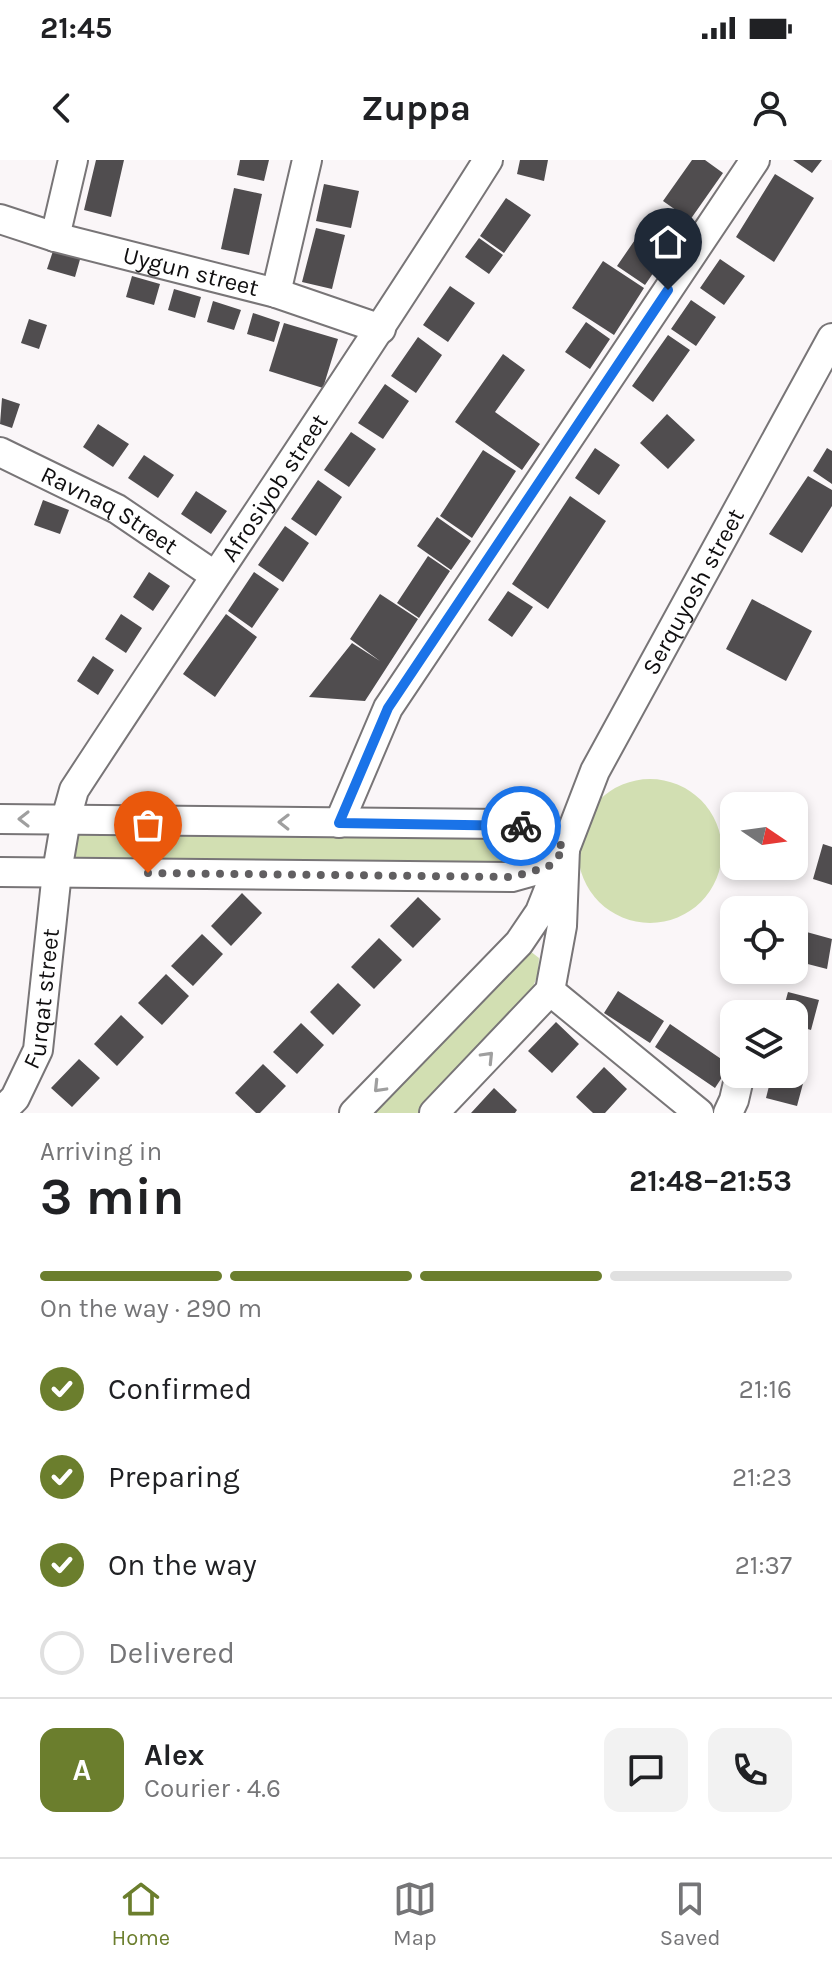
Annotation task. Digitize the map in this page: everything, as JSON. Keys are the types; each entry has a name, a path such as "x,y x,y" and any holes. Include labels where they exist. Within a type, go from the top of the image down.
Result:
{"street":[{"path":"55,237 73,160"},
{"path":"276,293 307,160"},
{"name":"Afrosiyob street","path":"57,872 74,790 214,575 381,329 488,160"},
{"path":"339,823 388,708 755,160"},
{"name":"Uygun street","path":"0,219 55,237 276,293 381,329"},
{"name":"Serquyosh street","path":"354,1113 519,943 540,912 595,771 832,338"},
{"name":"Ravnaq Street","path":"0,452 117,509 214,575"},
{"path":"0,819 505,824 530,827 549,834 565,849 548,867 512,877 0,872"},
{"name":"Serquyosh street","path":"550,991 562,926 565,849"},
{"name":"Furqat street","path":"15,1108 38,1050 57,872"},
{"path":"512,877 523,886 531,900 530,913 519,943"},
{"path":"434,1113 550,991 699,1113"},
{"path":"728,1113 736,1088"}],"green space":[{"path":"650,779 678,784 701,800 717,823 720,868 717,879 701,902 678,918 650,923 622,918 599,902 583,879 578,851 583,823 599,800 622,784"},
{"path":"83,831 523,835 534,843 534,850 522,865 74,860 71,851 75,834"},
{"path":"530,951 539,958 538,974 531,992 513,1015 418,1113 369,1113 520,955"}],"building":[{"path":"96,160 124,160 111,217 84,210"},
{"path":"240,160 269,160 264,181 237,175"},
{"path":"520,160 548,160 544,181 517,174"},
{"path":"692,160 705,160 723,173 690,220 663,201"},
{"path":"793,160 822,160 812,173"},
{"path":"775,174 814,198 774,262 736,237"},
{"path":"324,184 359,191 351,228 316,221"},
{"path":"234,188 262,194 249,255 221,249"},
{"path":"506,198 531,215 504,253 480,236"},
{"path":"652,215 680,234 645,285 617,266"},
{"path":"316,228 345,235 332,289 302,282"},
{"path":"479,238 503,255 489,274 465,257"},
{"path":"54,248 81,256 75,277 47,269"},
{"path":"720,259 745,276 724,305 700,288"},
{"path":"603,261 644,288 614,335 572,308"},
{"path":"132,276 160,284 154,305 126,297"},
{"path":"450,286 475,303 448,342 423,325"},
{"path":"174,289 201,297 195,318 168,310"},
{"path":"691,300 716,317 696,346 671,329"},
{"path":"213,301 241,310 234,330 207,322"},
{"path":"253,313 280,322 274,342 247,334"},
{"path":"29,319 47,325 39,349 21,343"},
{"path":"586,322 610,339 590,369 565,352"},
{"path":"284,323 338,339 323,388 269,371"},
{"path":"668,335 690,350 653,402 632,386"},
{"path":"418,337 442,355 416,393 391,376"},
{"path":"503,354 525,370 495,412 540,444 522,470 455,422"},
{"path":"385,384 409,401 383,439 358,423"},
{"path":"2,398 20,404 12,428 0,424"},
{"path":"667,414 695,440 668,469 640,443"},
{"path":"98,424 129,444 113,467 83,447"},
{"path":"351,432 376,449 349,487 324,470"},
{"path":"595,448 620,465 599,495 575,478"},
{"path":"827,448 832,451 832,484 813,471"},
{"path":"483,450 516,471 472,538 440,516"},
{"path":"144,455 174,475 158,498 128,478"},
{"path":"808,476 832,490 832,506 802,553 769,534"},
{"path":"318,480 342,497 316,536 291,519"},
{"path":"196,491 227,511 211,534 181,514"},
{"path":"570,496 606,521 548,609 512,584"},
{"path":"43,500 69,510 60,534 34,525"},
{"path":"437,517 471,541 451,570 417,546"},
{"path":"285,526 309,543 283,582 258,565"},
{"path":"428,556 450,571 419,618 397,603"},
{"path":"149,572 170,586 153,611 133,597"},
{"path":"254,572 279,589 252,628 228,611"},
{"path":"508,591 533,607 512,637 488,620"},
{"path":"380,594 418,619 365,701 309,697 352,643 380,661 350,639"},
{"path":"752,599 812,631 786,681 726,649"},
{"path":"121,614 142,628 126,653 105,639"},
{"path":"226,614 257,637 215,697 183,674"},
{"path":"93,656 114,670 98,695 77,681"},
{"path":"823,844 832,847 832,885 813,879"},
{"path":"242,893 262,913 231,946 211,926"},
{"path":"418,897 441,919 413,948 390,926"},
{"path":"808,932 832,939 827,969 808,964"},
{"path":"202,934 223,954 193,986 171,966"},
{"path":"379,938 402,960 374,989 351,967"},
{"path":"166,974 189,996 162,1025 138,1003"},
{"path":"338,983 361,1005 333,1035 310,1012"},
{"path":"618,991 664,1021 650,1043 604,1013"},
{"path":"788,992 819,1000 811,1030 808,1029 808,1000 786,1000"},
{"path":"121,1015 144,1037 117,1066 94,1044"},
{"path":"556,1022 579,1044 552,1073 528,1051"},
{"path":"301,1023 324,1045 297,1074 273,1052"},
{"path":"670,1024 720,1058 720,1080 715,1088 655,1047"},
{"path":"79,1059 100,1078 72,1107 51,1088"},
{"path":"263,1064 286,1086 260,1113 256,1113 235,1093"},
{"path":"604,1067 627,1089 605,1113 593,1113 576,1097"},
{"path":"494,1088 517,1110 515,1113 471,1113"},
{"path":"768,1088 802,1088 797,1106 766,1098"}],"way so far":[{"path":"148,873 512,877 548,867 565,849 549,834 521,826"}],"route":[{"path":"521,826 339,823 388,708 668,290"}]}
